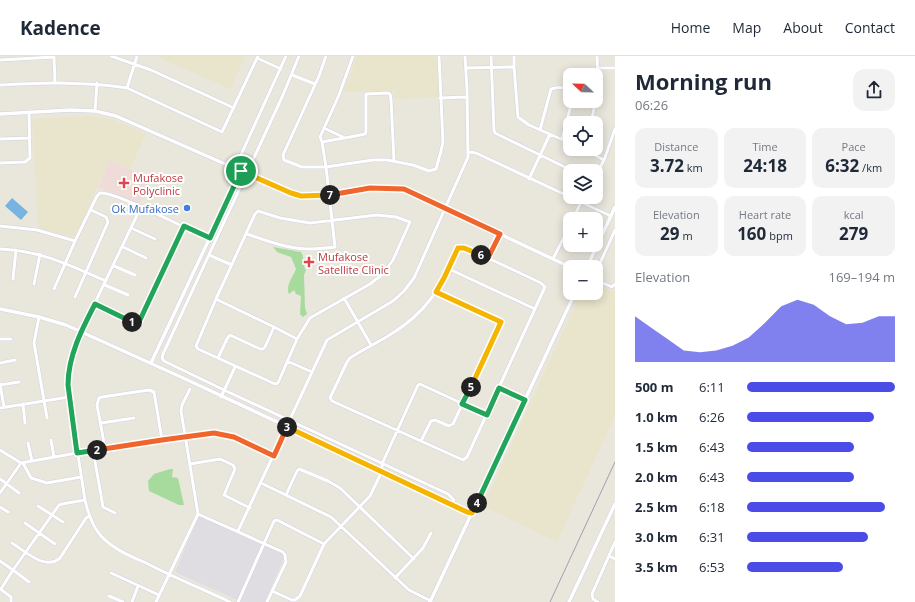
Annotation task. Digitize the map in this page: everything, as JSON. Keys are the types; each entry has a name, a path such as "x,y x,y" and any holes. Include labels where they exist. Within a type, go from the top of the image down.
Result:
{"street":[{"path":"110,56 151,70 234,108"},
{"path":"127,88 137,56"},
{"path":"235,168 286,56"},
{"path":"299,56 292,75 162,358 164,361 224,390 451,496 454,500 452,505"},
{"path":"326,56 283,155 284,160 302,167 326,168 373,160 394,160 429,171 436,169 443,142 439,56"},
{"path":"247,234 273,243 299,248 309,249 335,247 326,168 320,137 339,95 353,56"},
{"path":"238,531 327,340 393,301 414,278 466,164 469,152 465,56"},
{"path":"491,56 494,131 497,135 563,166"},
{"path":"514,56 518,115 522,120 540,130 562,139 570,108"},
{"path":"597,56 598,68"},
{"path":"0,60 54,57 55,83"},
{"path":"0,85 97,83 127,88 221,132 224,131 258,57 281,69"},
{"path":"466,68 514,67"},
{"path":"603,68 615,68"},
{"path":"292,75 315,84"},
{"path":"95,111 97,83"},
{"path":"540,130 551,89 563,88"},
{"path":"322,142 366,134 366,94 388,93 390,94 391,99 394,160"},
{"path":"440,98 467,97"},
{"path":"0,114 70,110 95,111 116,116 291,193 301,196 329,195 370,188 404,189 563,264"},
{"path":"0,163 25,162 29,160 31,154 29,112"},
{"path":"324,128 345,138"},
{"path":"602,164 615,129"},
{"path":"529,178 550,134"},
{"path":"0,139 30,138"},
{"path":"469,152 476,153 563,194"},
{"path":"596,156 604,160"},
{"path":"151,363 241,171"},
{"path":"54,290 90,210 98,194 102,192 141,207 210,238"},
{"path":"585,204 611,216"},
{"path":"141,207 105,285 81,332 68,374 69,397 85,500 89,516 101,535 110,545 230,602"},
{"path":"590,260 615,207"},
{"path":"75,296 108,222 106,217 90,210"},
{"path":"260,211 298,222 310,223 332,221 377,215 396,216 410,222 393,260 383,274 370,284 310,318 297,339 278,383 275,384 235,367 198,349 196,344 255,214 260,211"},
{"path":"0,226 37,230 75,241"},
{"path":"95,304 137,323 184,226"},
{"path":"131,228 155,239"},
{"path":"601,260 615,230"},
{"path":"488,258 500,234"},
{"path":"554,259 563,240"},
{"path":"123,247 146,258"},
{"path":"458,248 464,248 488,258 543,285 544,289 465,460 330,400 348,360 410,322 430,301 449,269 458,248"},
{"path":"0,249 40,254 106,281"},
{"path":"13,279 16,250"},
{"path":"34,284 40,254"},
{"path":"209,254 232,265"},
{"path":"114,266 135,275"},
{"path":"449,269 535,309"},
{"path":"603,283 612,287 615,284"},
{"path":"105,285 128,295"},
{"path":"421,441 431,421 435,420 449,426 453,424 501,322 436,292"},
{"path":"344,298 371,345"},
{"path":"216,299 297,339"},
{"path":"261,483 331,517 411,592 430,602 572,300"},
{"path":"0,310 39,317 66,325 151,363 452,505 472,513"},
{"path":"39,317 34,343 47,418"},
{"path":"218,358 226,338 230,336 263,349 274,327"},
{"path":"0,339 11,339"},
{"path":"0,363 15,360"},
{"path":"287,361 312,372"},
{"path":"221,396 235,367"},
{"path":"20,382 0,385 2,408 69,397"},
{"path":"272,591 292,600 298,599 324,544 342,527 372,494 382,471 382,464 419,384 487,415"},
{"path":"499,388 525,400"},
{"path":"156,602 198,514 181,408 190,389"},
{"path":"105,448 97,405 99,398 151,391 155,394 162,440"},
{"path":"23,404 26,423"},
{"path":"101,423 134,418"},
{"path":"0,493 22,463 105,448 185,436 208,433 228,436 274,456"},
{"path":"51,440 54,457"},
{"path":"28,443 32,461"},
{"path":"0,450 22,463 31,478 43,483 81,477"},
{"path":"93,450 104,507 115,513"},
{"path":"190,464 220,460 233,465 235,469 224,495 250,508"},
{"path":"286,495 299,469 328,481 340,488 414,559"},
{"path":"0,479 19,493"},
{"path":"11,602 12,598 0,589 59,505 85,500"},
{"path":"569,602 615,504"},
{"path":"0,506 8,512"},
{"path":"38,506 63,522"},
{"path":"198,514 283,552 286,562 267,602"},
{"path":"12,543 44,562 48,563 57,560 86,518 89,516"},
{"path":"238,602 274,521 276,520 324,544"},
{"path":"25,523 40,532 55,544"},
{"path":"395,578 423,548 430,533"},
{"path":"598,602 593,599 592,594 615,542"},
{"path":"609,556 615,558"},
{"path":"0,561 29,582"},
{"path":"111,573 160,595"},
{"path":"132,602 138,586"},
{"path":"109,596 123,602"}],"shaded area":[{"path":"155,56 245,56 231,89"},
{"path":"357,56 437,56 439,97 395,99 394,91 344,92"},
{"path":"85,116 111,119 146,134 130,169 109,161 75,238 38,228 32,119"},
{"name":"Mufakose Polyclinic","path":"110,160 150,179 139,204 98,187"},
{"path":"603,287 615,292 615,416 557,542 483,506 578,300 603,300"},
{"path":"199,516 285,555 265,602 242,602 175,572"}],"green space":[{"path":"273,247 301,252 302,254 306,270 304,275 305,308 307,314 303,317 300,314 301,296 296,294 294,290 289,294 288,291 291,278 296,269 291,257 277,252"},
{"path":"173,469 172,477 178,478 184,505 179,505 149,491 148,481 154,474"}],"water":[{"path":"12,198 28,212 21,220 5,206"}],"railway":[{"path":"550,602 615,462"}],"place":[{"name":"Mufakose Polyclinic","path":"124,183"},
{"name":"Ok Mufakose","path":"187,208"},
{"name":"Mufakose Satellite Clinic","path":"309,262"}],"route":[{"path":"241,171 280,189 301,196 329,195 370,188 404,189 500,234 488,258 462,247 458,248 436,292 501,322 462,404 487,415 499,388 525,400 472,513 467,512 287,427 274,456 234,437 214,433 77,453 69,397 68,374 79,336 95,304 135,323 139,322 184,226 210,238 241,171"}]}
